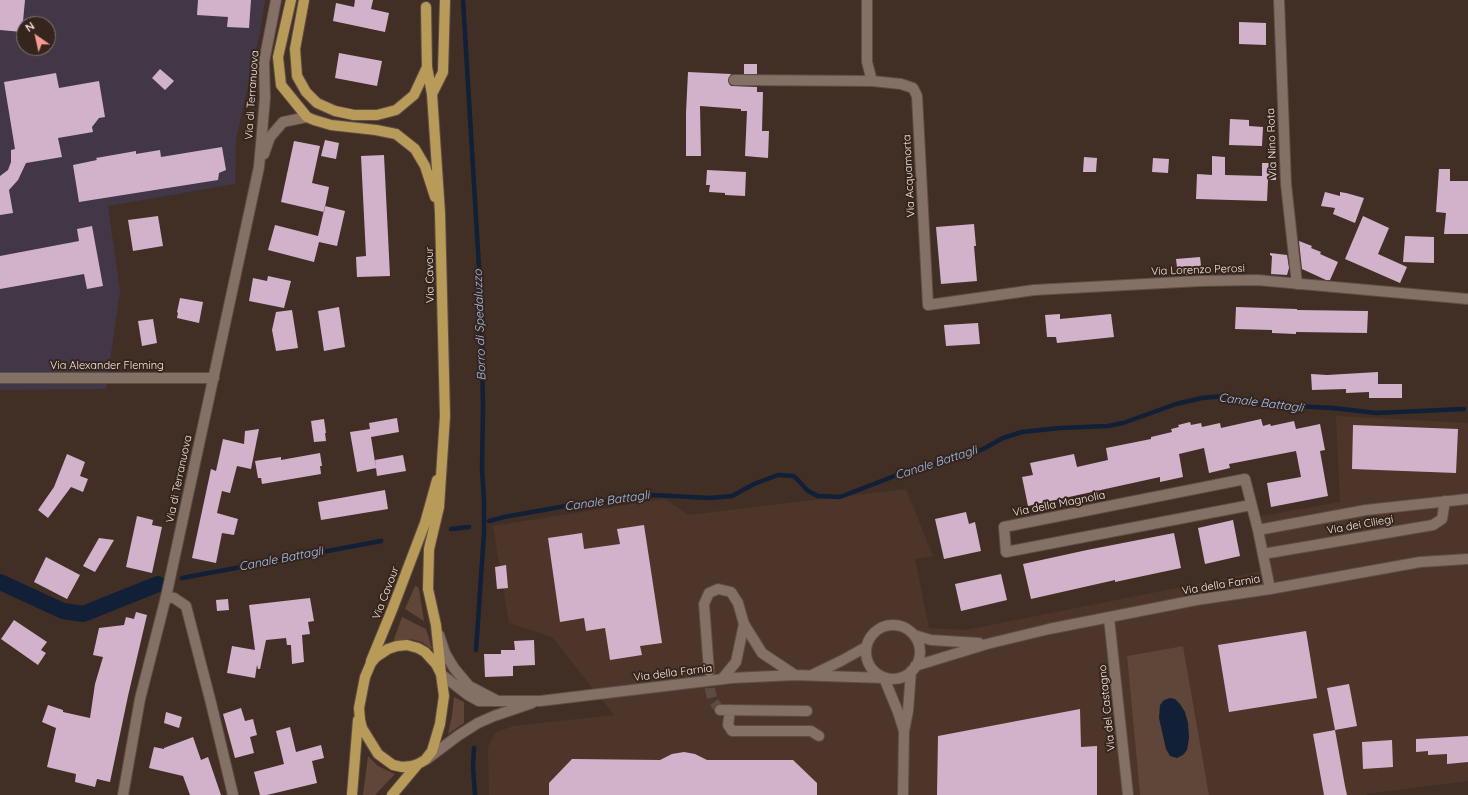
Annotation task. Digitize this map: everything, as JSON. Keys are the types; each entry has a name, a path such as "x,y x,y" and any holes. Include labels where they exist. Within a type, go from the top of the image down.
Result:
{"main road":[{"path":"291,0 278,57 281,85 307,117 331,125 376,130 396,134 415,148 425,166 440,213"},
{"path":"304,0 295,49 297,76 306,92 317,103 335,111 354,115 377,116 396,110 414,95 427,67"},
{"path":"432,94 443,72 446,0"},
{"name":"Via Cavour","path":"392,795 432,751 440,724 444,696 436,625 428,589 429,549 439,507 444,455 445,416 440,213 432,94 427,67 426,4"},
{"name":"Via Cavour","path":"352,795 361,695 368,670 425,523 444,455"},
{"name":"Via Cavour","path":"368,670 376,657 388,649 407,645 425,652 436,664 442,674"},
{"name":"Via Cavour","path":"359,708 362,728 378,754 393,765 407,766 422,762"}],"street":[{"name":"Via di Terranuova","path":"123,795 140,699 166,597 259,167 265,98 264,62 276,0"},
{"path":"867,0 867,62 872,81"},
{"name":"Via Nino Rota","path":"1279,0 1286,184 1297,284"},
{"name":"Via Acquamorta","path":"734,80 872,81 901,84 913,88 917,96 928,305"},
{"name":"Via di Terranuova","path":"259,167 270,137 283,122 307,117"},
{"name":"Via Lorenzo Perosi","path":"928,305 1034,290 1200,280 1257,280 1468,299"},
{"name":"Via Alexander Fleming","path":"0,378 214,378"},
{"name":"Via della Magnolia","path":"1251,505 1006,552 1004,527 1245,480 1258,530 1270,590"},
{"name":"Via dei Ciliegi","path":"1258,530 1366,510 1468,499"},
{"name":"Via dei Ciliegi","path":"1263,554 1433,525 1442,519 1445,501"},
{"name":"Via della Farnia","path":"442,674 468,695 478,701 540,701 722,679 795,675 898,678 913,669 987,644 1050,629 1196,600 1270,590 1420,562 1464,559"},
{"path":"709,671 704,604 709,593 718,589 731,592 738,603 744,624 762,652 795,675"},
{"path":"166,597 174,598 186,606 212,703 232,795"},
{"name":"Via del Castagno","path":"1109,618 1128,795"},
{"path":"722,679 736,662 744,624"},
{"name":"Via della Farnia","path":"436,625 445,653 454,668 469,686 496,700"},
{"name":"Via della Farnia","path":"810,676 841,662 866,647 868,640 873,633 879,628 886,626 901,626 914,635 931,640 987,644"},
{"path":"903,795 904,731 913,669 919,659 920,650 914,635"},
{"path":"866,647 868,662 877,674 884,678 904,731"},
{"name":"Via della Farnia","path":"422,762 478,723 494,716 540,701"},
{"path":"807,711 725,710 728,725 732,731 811,731 819,736"}],"shaded area":[{"path":"0,0 265,0 260,33 236,139 235,184 108,206 120,291 106,389 0,390"},
{"path":"1336,416 1468,423 1468,781 1366,795 1209,795 1183,646 1127,656 1140,795 489,795 488,747 495,733 513,726 614,715 552,637 509,623 493,526 665,499 688,515 906,489 933,556 915,559 929,628 966,630 1272,569 1261,516 1340,502"},
{"path":"415,586 419,589 424,621 405,609"},
{"path":"402,617 426,629 432,648 431,649 422,642 410,639 393,642"},
{"path":"1183,646 1209,795 1140,795 1127,656"},
{"path":"454,697 464,702 464,723 448,734 452,716"},
{"path":"368,756 378,766 395,774 375,795 363,795"}],"water":[{"path":"1170,698 1175,699 1180,704 1185,712 1188,723 1189,738 1187,750 1183,755 1177,758 1170,756 1166,749 1159,718 1160,705 1164,700"}],"building":[{"path":"0,0 25,0 24,16 16,16 16,31 0,30"},
{"path":"198,0 251,0 249,28 227,27 228,17 197,15"},
{"path":"355,0 373,0 371,9 389,13 385,32 333,21 336,3 354,7"},
{"path":"1239,22 1266,23 1266,45 1239,44"},
{"path":"339,53 382,61 377,86 335,78"},
{"path":"744,64 757,64 757,74 744,74"},
{"path":"160,69 174,81 165,90 152,78"},
{"path":"688,72 731,74 728,80 731,86 757,87 757,92 763,92 762,131 769,131 768,158 745,156 747,111 741,111 741,109 700,106 701,156 686,156"},
{"path":"56,73 59,88 99,81 105,117 99,118 92,127 93,132 58,138 62,157 26,163 18,180 9,190 13,213 0,215 0,176 8,170 11,162 11,150 15,149 4,82"},
{"path":"1230,119 1249,120 1249,126 1263,127 1262,146 1229,145"},
{"path":"325,140 339,143 336,159 321,156"},
{"path":"294,141 320,146 312,183 329,187 324,212 281,202"},
{"path":"222,147 226,170 219,173 218,180 79,202 73,165 97,160 96,158 136,151 136,154 160,150 161,157"},
{"path":"384,155 390,276 357,277 356,257 366,256 361,156"},
{"path":"1212,156 1225,157 1225,175 1262,176 1262,163 1276,163 1276,180 1268,180 1267,201 1196,199 1197,174 1212,175"},
{"path":"1084,157 1097,158 1096,172 1083,172"},
{"path":"1153,158 1169,159 1168,173 1152,172"},
{"path":"1439,169 1450,169 1450,181 1468,181 1468,234 1444,234 1446,213 1436,212"},
{"path":"707,170 746,172 745,196 725,195 725,193 709,192 710,185 706,185"},
{"path":"1325,192 1340,196 1340,192 1364,198 1355,223 1333,214 1335,208 1321,206"},
{"path":"325,206 345,211 337,246 319,242 314,262 268,250 275,225 318,236"},
{"path":"158,216 163,246 133,251 128,220"},
{"path":"1363,216 1389,228 1378,254 1407,267 1400,283 1345,259"},
{"path":"974,224 977,281 941,284 936,227"},
{"path":"92,226 103,286 87,289 84,274 0,289 0,256 79,241 77,229"},
{"path":"1405,236 1434,237 1434,263 1403,262"},
{"path":"1299,241 1312,246 1311,248 1321,252 1320,254 1338,262 1330,280 1326,280 1302,269"},
{"path":"1270,253 1287,255 1289,268 1287,275 1271,274 1272,256"},
{"path":"1200,257 1202,274 1178,275 1176,259"},
{"path":"268,276 291,281 284,308 249,301 253,278 267,281"},
{"path":"180,298 203,302 199,323 177,318"},
{"path":"339,307 345,347 324,351 318,311"},
{"path":"1236,307 1368,311 1367,333 1296,332 1296,334 1272,333 1272,330 1235,329"},
{"path":"292,310 298,348 276,351 272,330 276,312"},
{"path":"1060,314 1060,319 1111,314 1114,337 1057,343 1056,337 1047,337 1045,315"},
{"path":"153,319 157,343 142,346 138,321"},
{"path":"978,323 980,344 946,346 944,325"},
{"path":"1378,372 1378,384 1402,384 1402,398 1369,398 1369,392 1346,393 1346,389 1312,390 1311,374 1327,375"},
{"path":"397,418 399,432 371,437 376,468 357,472 350,432 370,429 369,423"},
{"path":"324,419 326,441 314,442 311,421"},
{"path":"1261,419 1263,426 1270,424 1271,426 1294,421 1296,429 1320,424 1325,450 1320,451 1328,496 1271,507 1267,483 1301,477 1296,451 1229,464 1230,468 1209,473 1204,448 1179,454 1183,477 1160,482 1160,477 1028,506 1022,477 1033,475 1030,463 1074,454 1077,467 1108,460 1106,448 1151,439 1151,437 1172,432 1171,429 1179,427 1178,425 1190,422 1191,425 1201,423 1202,427 1220,423 1221,428"},
{"path":"1353,425 1458,429 1456,473 1352,469"},
{"path":"259,429 251,469 237,466 230,493 222,491 217,513 238,519 234,535 222,533 216,563 192,558 211,469 216,471 223,439 244,444 245,431"},
{"path":"320,453 322,466 320,466 321,474 262,484 261,478 258,478 255,461 281,457 281,460"},
{"path":"67,454 85,462 80,476 88,479 83,492 71,487 48,518 38,510 54,487"},
{"path":"403,455 406,471 377,476 375,460"},
{"path":"385,490 388,509 321,520 318,502"},
{"path":"966,512 969,524 975,522 981,551 944,559 935,519"},
{"path":"137,516 153,520 152,525 162,527 152,573 126,567"},
{"path":"1233,520 1240,556 1205,564 1198,528"},
{"path":"644,525 662,643 640,646 642,655 610,660 605,628 586,631 584,618 560,622 548,538 582,533 584,549 620,544 617,529"},
{"path":"1174,533 1181,568 1115,582 1115,580 1031,599 1023,564"},
{"path":"99,538 114,540 95,572 83,566"},
{"path":"46,557 80,575 67,599 34,582"},
{"path":"506,565 508,588 497,589 495,567"},
{"path":"1001,574 1007,600 961,611 955,584"},
{"path":"310,598 314,621 308,622 310,634 302,635 304,662 292,664 291,645 287,645 286,638 266,640 260,669 258,669 257,665 255,678 227,673 232,646 255,650 249,605"},
{"path":"228,599 229,610 217,611 216,600"},
{"path":"136,612 147,615 110,782 97,779 95,787 75,782 76,774 47,767 56,728 42,722 48,705 63,710 63,712 90,718 95,684 103,657 93,655 99,628 124,625 126,617 134,619"},
{"path":"14,620 47,642 41,650 46,653 38,665 1,639"},
{"path":"1306,631 1317,698 1229,712 1218,645"},
{"path":"534,640 535,665 513,666 513,676 485,677 484,654 501,654 501,650 515,650 514,641"},
{"path":"1349,684 1357,726 1335,730 1327,688"},
{"path":"241,708 245,721 253,719 257,735 250,737 254,753 235,758 223,714"},
{"path":"1080,709 1081,747 1097,746 1097,795 937,795 938,736"},
{"path":"166,712 182,717 179,728 164,723"},
{"path":"290,727 296,752 321,745 324,758 312,761 317,783 267,795 260,795 254,772 284,764 276,731"},
{"path":"1335,730 1347,795 1324,795 1313,734"},
{"path":"1468,736 1468,762 1447,764 1447,754 1428,755 1428,751 1416,752 1416,739"},
{"path":"193,737 201,760 208,757 221,795 190,795 183,776 149,768 154,747 164,749"},
{"path":"1392,740 1393,767 1363,769 1362,742"},
{"path":"684,752 695,754 707,760 793,760 817,783 817,795 549,795 549,783 572,759 660,760 672,754"}],"waterway":[{"name":"Borro di Spedaluzzo","path":"463,0 481,301 484,533 476,650"},
{"name":"Canale Battagli","path":"489,521 566,506 654,495 710,498 732,496 754,484 778,475 794,476 808,491 818,496 840,497 910,470 967,456 1003,438 1022,432 1060,428 1108,426 1123,423 1176,404 1202,398 1225,396 1255,404 1333,408 1376,413 1464,409"},
{"name":"Canale Battagli","path":"451,529 469,527"},
{"name":"Canale Battagli","path":"182,578 381,541"},
{"name":"Canale Battagli","path":"0,582 63,611 83,614 158,584"},
{"name":"Borro di Spedaluzzo","path":"474,748 473,766 475,795"}],"tunnel":[{"path":"709,673 710,690 713,701 720,710"}]}
